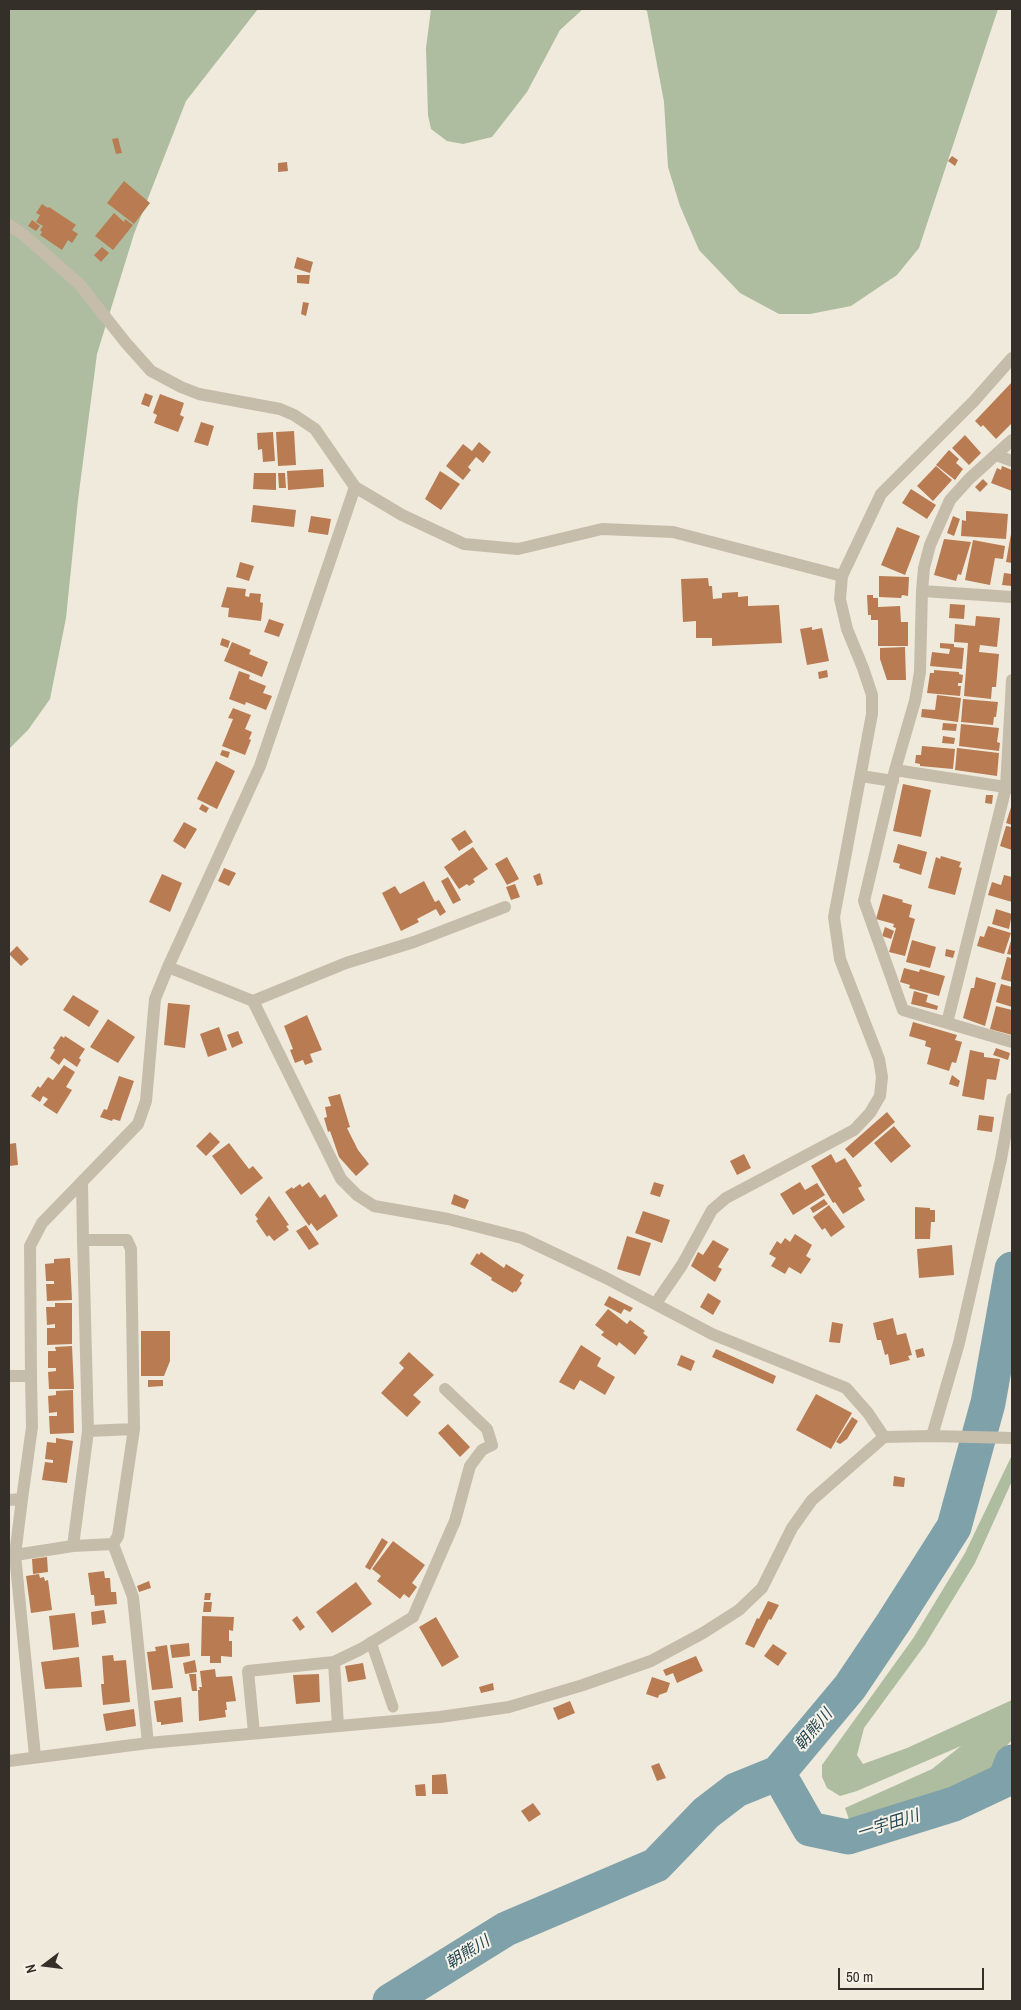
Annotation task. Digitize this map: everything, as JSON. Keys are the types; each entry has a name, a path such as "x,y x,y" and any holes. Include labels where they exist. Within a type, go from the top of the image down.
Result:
{"street":[{"path":"9,225 24,235 80,285 151,371 199,394 280,409 294,414 315,429 355,486 402,515 464,544 518,549 602,529 673,532 842,576"},
{"path":"656,1304 682,1265 712,1210 726,1198 854,1130 870,1114 880,1096 882,1076 879,1059 840,959 834,916 872,714 872,695 845,621 840,599 842,576 881,494 974,401 1012,358"},
{"path":"1012,440 950,500 930,545 924,568 920,672 915,701 894,776 864,900 903,1010 1012,1042"},
{"path":"996,455 1012,461"},
{"path":"35,1756 15,1555 32,1427 30,1246 42,1223 138,1124 146,1101 155,999 260,766 355,486"},
{"path":"922,591 1012,597"},
{"path":"947,1024 1009,788 1012,680"},
{"path":"861,776 894,776 1009,788"},
{"path":"253,1001 346,963 414,942 505,906"},
{"path":"168,967 253,1001 341,1180 357,1195 374,1206 448,1219 522,1238 656,1304 712,1334 846,1388 868,1413 884,1437"},
{"path":"932,1436 959,1342 1002,1158 1012,1099"},
{"path":"73,1546 88,1431 82,1182"},
{"path":"83,1240 127,1240 131,1248 134,1429 118,1536 113,1544"},
{"path":"9,1376 31,1376"},
{"path":"254,1733 248,1671 334,1662 413,1617 455,1521 470,1466 482,1450 492,1445 487,1429 445,1389"},
{"path":"88,1431 134,1429"},
{"path":"9,1761 35,1756 148,1743 440,1717 509,1707 583,1685 642,1664 674,1650 739,1610 762,1588 792,1528 812,1500 884,1437 1012,1438"},
{"path":"9,1500 22,1499"},
{"path":"15,1555 73,1546 113,1544"},
{"path":"113,1544 132,1597 148,1743"},
{"path":"334,1662 338,1726"}],"lane":[{"path":"371,1642 393,1707"}],"green space":[{"path":"9,9 258,9 186,101 134,234 97,354 78,500 66,618 50,699 28,730 9,749"},
{"path":"431,9 583,9 560,30 527,92 492,137 463,144 447,141 431,129 428,115 426,48"},
{"path":"644,9 998,9 919,248 897,275 851,306 810,314 779,314 740,293 699,250 680,206 668,167 664,102 647,11"},
{"path":"1011,1457 1012,1481 975,1563 925,1645 864,1728 857,1755 863,1764 907,1748 1012,1700 1012,1740 997,1756 1001,1772 971,1789 941,1795 850,1822 845,1808 932,1769 961,1746 857,1791 840,1796 827,1788 822,1777 822,1765 914,1637 965,1553"}],"building":[{"path":"118,138 122,153 116,154 112,139"},
{"path":"952,156 958,160 955,166 948,161"},
{"path":"287,162 288,171 278,172 278,163"},
{"path":"124,181 150,203 134,224 107,203"},
{"path":"42,204 76,225 72,230 78,234 72,243 68,240 62,250 40,235 42,232 40,230 43,226 36,222 40,215 36,213"},
{"path":"114,213 124,222 125,219 133,225 113,250 95,236"},
{"path":"32,220 40,226 36,231 28,226"},
{"path":"102,247 109,253 101,262 94,255"},
{"path":"297,257 313,262 310,273 294,268"},
{"path":"297,275 310,275 309,284 297,283"},
{"path":"303,302 309,303 306,316 301,314"},
{"path":"1012,382 1012,423 996,439 983,425 981,427 975,421"},
{"path":"145,393 153,396 149,407 141,404"},
{"path":"160,394 184,403 180,415 184,417 178,432 154,423 157,415 153,413"},
{"path":"201,422 214,426 208,446 194,442"},
{"path":"294,431 296,465 278,466 276,432"},
{"path":"273,432 275,461 263,462 262,449 258,450 257,433"},
{"path":"965,435 981,453 969,465 952,448"},
{"path":"479,442 491,452 483,463 476,457 468,467 471,470 463,480 446,466 463,444 472,451"},
{"path":"949,450 959,459 956,463 963,469 955,480 936,465"},
{"path":"936,466 952,480 933,501 917,486"},
{"path":"1002,466 1012,470 1012,491 991,483 997,468 1001,470"},
{"path":"323,469 324,487 288,490 287,471"},
{"path":"440,471 460,484 441,510 425,499"},
{"path":"254,473 276,473 276,490 253,489"},
{"path":"278,473 285,473 286,488 279,488"},
{"path":"983,479 988,484 980,492 975,487"},
{"path":"911,489 936,505 927,519 902,503"},
{"path":"253,505 296,510 294,527 251,522"},
{"path":"966,511 1008,514 1006,539 961,536 962,520 966,521"},
{"path":"311,516 331,519 328,535 308,532"},
{"path":"953,516 960,519 954,536 947,533"},
{"path":"897,527 920,536 905,575 881,565"},
{"path":"1012,534 1012,563 1006,562"},
{"path":"944,539 971,542 961,575 958,574 956,581 934,575"},
{"path":"973,540 1005,546 1003,559 995,558 990,585 965,580"},
{"path":"240,562 254,566 249,581 236,577"},
{"path":"1004,573 1012,574 1012,586 1002,585"},
{"path":"879,576 909,577 908,596 902,595 901,598 879,597"},
{"path":"708,578 709,586 712,586 713,599 722,598 722,593 738,592 738,597 748,596 748,606 779,605 782,643 712,646 712,638 696,638 696,621 683,622 681,579"},
{"path":"227,587 246,589 245,596 249,597 250,593 261,594 260,602 263,603 261,621 228,617 229,608 221,607"},
{"path":"867,595 873,595 873,598 878,598 878,607 900,606 901,622 908,622 908,646 878,646 878,620 871,620 871,615 868,615"},
{"path":"950,604 965,605 964,619 949,618"},
{"path":"976,616 1000,618 997,647 980,645 979,652 999,654 996,687 992,687 991,699 964,696 968,643 954,642 955,624 975,626"},
{"path":"269,619 284,624 279,637 264,632"},
{"path":"812,627 812,630 822,628 829,661 807,665 800,629"},
{"path":"222,638 230,641 228,648 220,645"},
{"path":"232,642 251,650 249,654 268,662 262,677 224,661"},
{"path":"940,643 954,644 954,647 964,648 962,669 930,666 932,652 949,654 950,649 940,648"},
{"path":"905,647 906,680 887,680 880,659 880,648"},
{"path":"827,670 828,677 819,679 818,672"},
{"path":"934,670 959,672 959,674 963,675 962,683 958,683 958,686 961,686 960,696 927,693 930,673 934,673"},
{"path":"239,671 250,675 249,679 266,686 263,693 272,696 266,710 246,702 245,705 229,699"},
{"path":"937,695 961,698 958,722 921,717 922,709 935,710"},
{"path":"963,699 998,702 993,725 961,722"},
{"path":"233,708 251,715 245,729 252,732 245,755 222,746 233,719 228,718"},
{"path":"943,723 957,724 956,731 942,730"},
{"path":"961,724 999,728 997,742 1000,743 999,751 959,746"},
{"path":"943,736 955,738 954,744 942,743"},
{"path":"922,746 955,749 953,769 920,766 920,764 915,763 916,755 921,755"},
{"path":"957,748 999,753 997,776 955,770"},
{"path":"222,750 230,752 228,758 220,755"},
{"path":"216,761 235,771 217,809 197,799"},
{"path":"903,784 931,790 921,837 893,831"},
{"path":"986,795 993,795 992,804 985,803"},
{"path":"202,804 209,808 206,813 199,809"},
{"path":"1012,804 1012,825 1006,823"},
{"path":"184,822 197,829 185,849 173,841"},
{"path":"1006,826 1012,827 1012,850 1000,846"},
{"path":"465,830 473,842 459,851 451,839"},
{"path":"898,844 927,852 921,875 899,868 900,864 893,862"},
{"path":"473,847 488,869 473,879 475,882 459,889 444,867"},
{"path":"941,856 961,862 959,867 962,868 955,895 928,888 936,857 940,859"},
{"path":"507,857 519,879 507,885 495,864"},
{"path":"224,868 236,873 229,886 218,881"},
{"path":"540,873 543,884 537,886 533,876"},
{"path":"162,874 182,883 170,912 149,902"},
{"path":"1004,875 1012,877 1012,902 988,895 992,882 1001,885"},
{"path":"448,877 461,900 453,904 441,881"},
{"path":"424,881 435,902 439,900 446,912 440,916 436,909 417,919 419,922 401,931 382,893 395,886 400,894"},
{"path":"515,884 520,897 511,900 506,887"},
{"path":"883,894 912,905 909,917 915,919 905,956 889,952 896,928 893,927 894,924 876,919"},
{"path":"996,909 1012,914 1009,929 992,924"},
{"path":"988,926 1011,933 1004,954 977,946 980,936 984,937"},
{"path":"885,927 894,931 891,939 882,936"},
{"path":"1012,937 1012,955 1007,954"},
{"path":"912,940 936,947 930,968 906,962"},
{"path":"17,946 29,959 21,966 9,954"},
{"path":"946,949 955,951 953,958 945,956"},
{"path":"1007,957 1012,958 1012,982 1001,979"},
{"path":"904,968 919,972 920,969 945,976 939,996 909,988 910,985 900,982"},
{"path":"976,977 996,983 985,1026 963,1018"},
{"path":"1001,984 1012,987 1012,1007 996,1002"},
{"path":"914,991 928,995 926,1002 938,1006 937,1010 911,1004"},
{"path":"73,995 99,1011 89,1027 63,1010"},
{"path":"168,1003 190,1005 185,1048 164,1045"},
{"path":"996,1006 1012,1010 1012,1035 990,1029"},
{"path":"307,1015 322,1050 310,1054 313,1062 305,1065 303,1060 295,1063 290,1050 293,1049 284,1026"},
{"path":"108,1019 135,1037 118,1063 90,1047"},
{"path":"913,1022 957,1035 955,1040 962,1042 956,1063 952,1062 949,1071 927,1064 931,1048 925,1046 926,1041 909,1036"},
{"path":"219,1027 227,1050 208,1057 200,1034"},
{"path":"238,1031 243,1043 232,1048 227,1035"},
{"path":"61,1036 64,1038 65,1036 85,1049 79,1058 81,1060 77,1067 64,1058 59,1065 50,1058 55,1050 53,1048"},
{"path":"996,1048 1010,1053 1008,1060 993,1055"},
{"path":"970,1050 984,1053 984,1057 1000,1059 996,1080 987,1079 984,1100 962,1096"},
{"path":"64,1065 75,1072 66,1087 72,1090 57,1114 43,1105 48,1099 43,1096 40,1102 31,1096 48,1077 53,1080"},
{"path":"952,1075 960,1081 958,1087 949,1084"},
{"path":"119,1076 134,1081 120,1121 113,1119 112,1121 100,1117 104,1109 107,1110"},
{"path":"340,1094 350,1127 347,1128 358,1150 369,1164 356,1176 339,1157 324,1118 327,1117 325,1107 331,1106 328,1097"},
{"path":"887,1112 895,1122 853,1158 845,1149"},
{"path":"979,1115 994,1117 992,1132 977,1130"},
{"path":"894,1126 911,1146 891,1163 874,1143"},
{"path":"210,1132 220,1142 206,1156 196,1146"},
{"path":"16,1143 18,1165 9,1166 9,1144"},
{"path":"229,1143 249,1169 253,1166 263,1178 241,1195 212,1156"},
{"path":"744,1154 751,1168 737,1175 730,1161"},
{"path":"831,1154 836,1163 845,1158 862,1186 858,1188 865,1200 843,1214 835,1202 833,1203 811,1166"},
{"path":"309,1182 320,1198 325,1194 338,1216 317,1231 311,1223 309,1226 285,1192 300,1184 302,1187"},
{"path":"654,1182 664,1185 660,1197 650,1194"},
{"path":"800,1182 805,1190 817,1183 825,1195 793,1215 780,1194"},
{"path":"454,1194 469,1200 465,1209 451,1204"},
{"path":"269,1196 289,1225 286,1226 289,1230 274,1241 269,1235 267,1237 256,1221 258,1219 255,1215"},
{"path":"824,1199 828,1204 813,1213 810,1208"},
{"path":"829,1205 845,1227 831,1237 825,1228 822,1230 813,1217"},
{"path":"915,1207 935,1210 935,1222 931,1222 930,1239 915,1239"},
{"path":"643,1211 670,1220 662,1243 635,1233"},
{"path":"306,1225 319,1244 309,1250 296,1231"},
{"path":"795,1234 812,1245 806,1256 811,1259 801,1274 789,1267 785,1274 771,1266 776,1258 769,1254 777,1241 781,1244 785,1238 790,1242"},
{"path":"627,1236 651,1243 640,1276 617,1269"},
{"path":"713,1240 729,1249 718,1267 722,1269 715,1282 691,1266 698,1252 703,1255"},
{"path":"952,1245 954,1275 919,1278 917,1249"},
{"path":"481,1252 504,1268 506,1264 524,1275 520,1281 522,1283 516,1292 514,1291 513,1293 491,1280 492,1278 470,1264 477,1253 479,1255"},
{"path":"70,1258 72,1300 47,1301 46,1284 54,1284 54,1281 46,1281 45,1264 54,1263 54,1259"},
{"path":"708,1293 721,1301 713,1315 700,1307"},
{"path":"609,1296 633,1308 630,1312 624,1309 621,1314 604,1305"},
{"path":"55,1303 72,1303 72,1344 47,1345 47,1328 55,1328 55,1324 47,1325 46,1307 55,1307"},
{"path":"608,1309 627,1324 630,1320 645,1331 643,1333 648,1337 635,1355 619,1342 617,1346 601,1335 604,1332 595,1325"},
{"path":"893,1318 897,1335 906,1333 912,1355 908,1356 910,1360 890,1365 888,1354 885,1355 881,1340 877,1340 873,1323"},
{"path":"832,1322 843,1324 840,1343 829,1342"},
{"path":"141,1331 170,1331 170,1361 164,1376 141,1376"},
{"path":"581,1345 601,1358 597,1366 615,1377 605,1395 580,1380 574,1390 559,1382"},
{"path":"72,1346 74,1389 49,1389 48,1372 56,1371 56,1368 48,1368 48,1351 56,1351 55,1347"},
{"path":"923,1348 925,1356 917,1358 915,1350"},
{"path":"716,1349 776,1376 773,1384 712,1357"},
{"path":"409,1352 434,1375 413,1395 421,1402 407,1417 381,1393 404,1368 399,1363"},
{"path":"681,1355 695,1361 691,1371 677,1365"},
{"path":"148,1380 163,1380 163,1386 148,1387"},
{"path":"73,1390 74,1433 50,1434 49,1416 57,1416 57,1412 49,1413 48,1396 56,1395 56,1391"},
{"path":"816,1394 852,1413 831,1449 796,1430"},
{"path":"852,1417 858,1421 847,1439 840,1444 836,1442"},
{"path":"448,1424 470,1447 460,1457 438,1433"},
{"path":"56,1438 73,1441 67,1483 42,1480 45,1462 53,1463 53,1460 45,1459 47,1442 56,1443"},
{"path":"894,1476 905,1478 904,1487 893,1486"},
{"path":"382,1538 388,1542 370,1570 365,1567"},
{"path":"393,1541 425,1565 412,1583 417,1587 409,1598 404,1594 400,1599 377,1581 381,1576 372,1569"},
{"path":"47,1557 48,1572 33,1574 32,1559"},
{"path":"104,1571 105,1578 110,1578 111,1592 116,1592 117,1604 95,1606 94,1595 91,1595 88,1573"},
{"path":"39,1574 40,1578 44,1577 45,1581 48,1580 52,1610 31,1613 26,1576"},
{"path":"149,1581 151,1588 139,1592 137,1586"},
{"path":"356,1582 372,1604 332,1633 316,1612"},
{"path":"205,1593 211,1593 210,1600 204,1600"},
{"path":"768,1601 779,1605 771,1620 769,1619 754,1648 745,1644 757,1618 759,1619"},
{"path":"204,1602 212,1602 211,1612 203,1612"},
{"path":"104,1610 106,1623 92,1625 91,1612"},
{"path":"75,1613 79,1647 53,1650 49,1616"},
{"path":"202,1616 234,1617 233,1631 229,1630 229,1641 232,1641 232,1657 221,1656 221,1663 210,1663 210,1656 201,1656"},
{"path":"297,1616 305,1627 300,1631 292,1620"},
{"path":"436,1617 459,1657 442,1667 419,1627"},
{"path":"189,1643 190,1656 172,1658 170,1645"},
{"path":"773,1644 787,1653 778,1666 764,1656"},
{"path":"167,1645 173,1688 152,1690 147,1652 156,1651 155,1647"},
{"path":"113,1655 114,1661 126,1660 130,1702 103,1705 101,1684 104,1684 102,1656"},
{"path":"696,1656 703,1671 677,1683 673,1673 666,1676 663,1670"},
{"path":"79,1657 82,1687 45,1689 41,1662"},
{"path":"195,1660 197,1672 185,1674 183,1663"},
{"path":"363,1663 366,1679 348,1682 345,1666"},
{"path":"215,1669 216,1677 232,1676 236,1701 226,1702 226,1717 199,1721 198,1690 200,1690 199,1687 202,1687 200,1671"},
{"path":"189,1674 196,1674 197,1691 192,1691"},
{"path":"319,1674 320,1702 296,1704 293,1675"},
{"path":"652,1677 670,1683 667,1692 659,1695 658,1698 646,1694"},
{"path":"493,1683 494,1690 481,1693 479,1687"},
{"path":"181,1697 183,1722 161,1725 161,1722 157,1722 154,1701"},
{"path":"570,1701 575,1713 558,1720 553,1708"},
{"path":"134,1709 136,1726 106,1731 103,1714"},
{"path":"659,1763 666,1778 657,1781 651,1766"},
{"path":"446,1774 448,1794 432,1794 432,1775"},
{"path":"425,1784 426,1796 416,1796 415,1785"},
{"path":"533,1803 541,1814 529,1822 521,1811"}],"waterway":[{"name":"朝熊川","path":"390,2001 506,1929 656,1865 706,1813 736,1790 778,1773 850,1687 954,1527 988,1403 1012,1269"},
{"name":"一宇田川","path":"778,1773 810,1829 848,1837 954,1804 1005,1780 1012,1762"}]}
